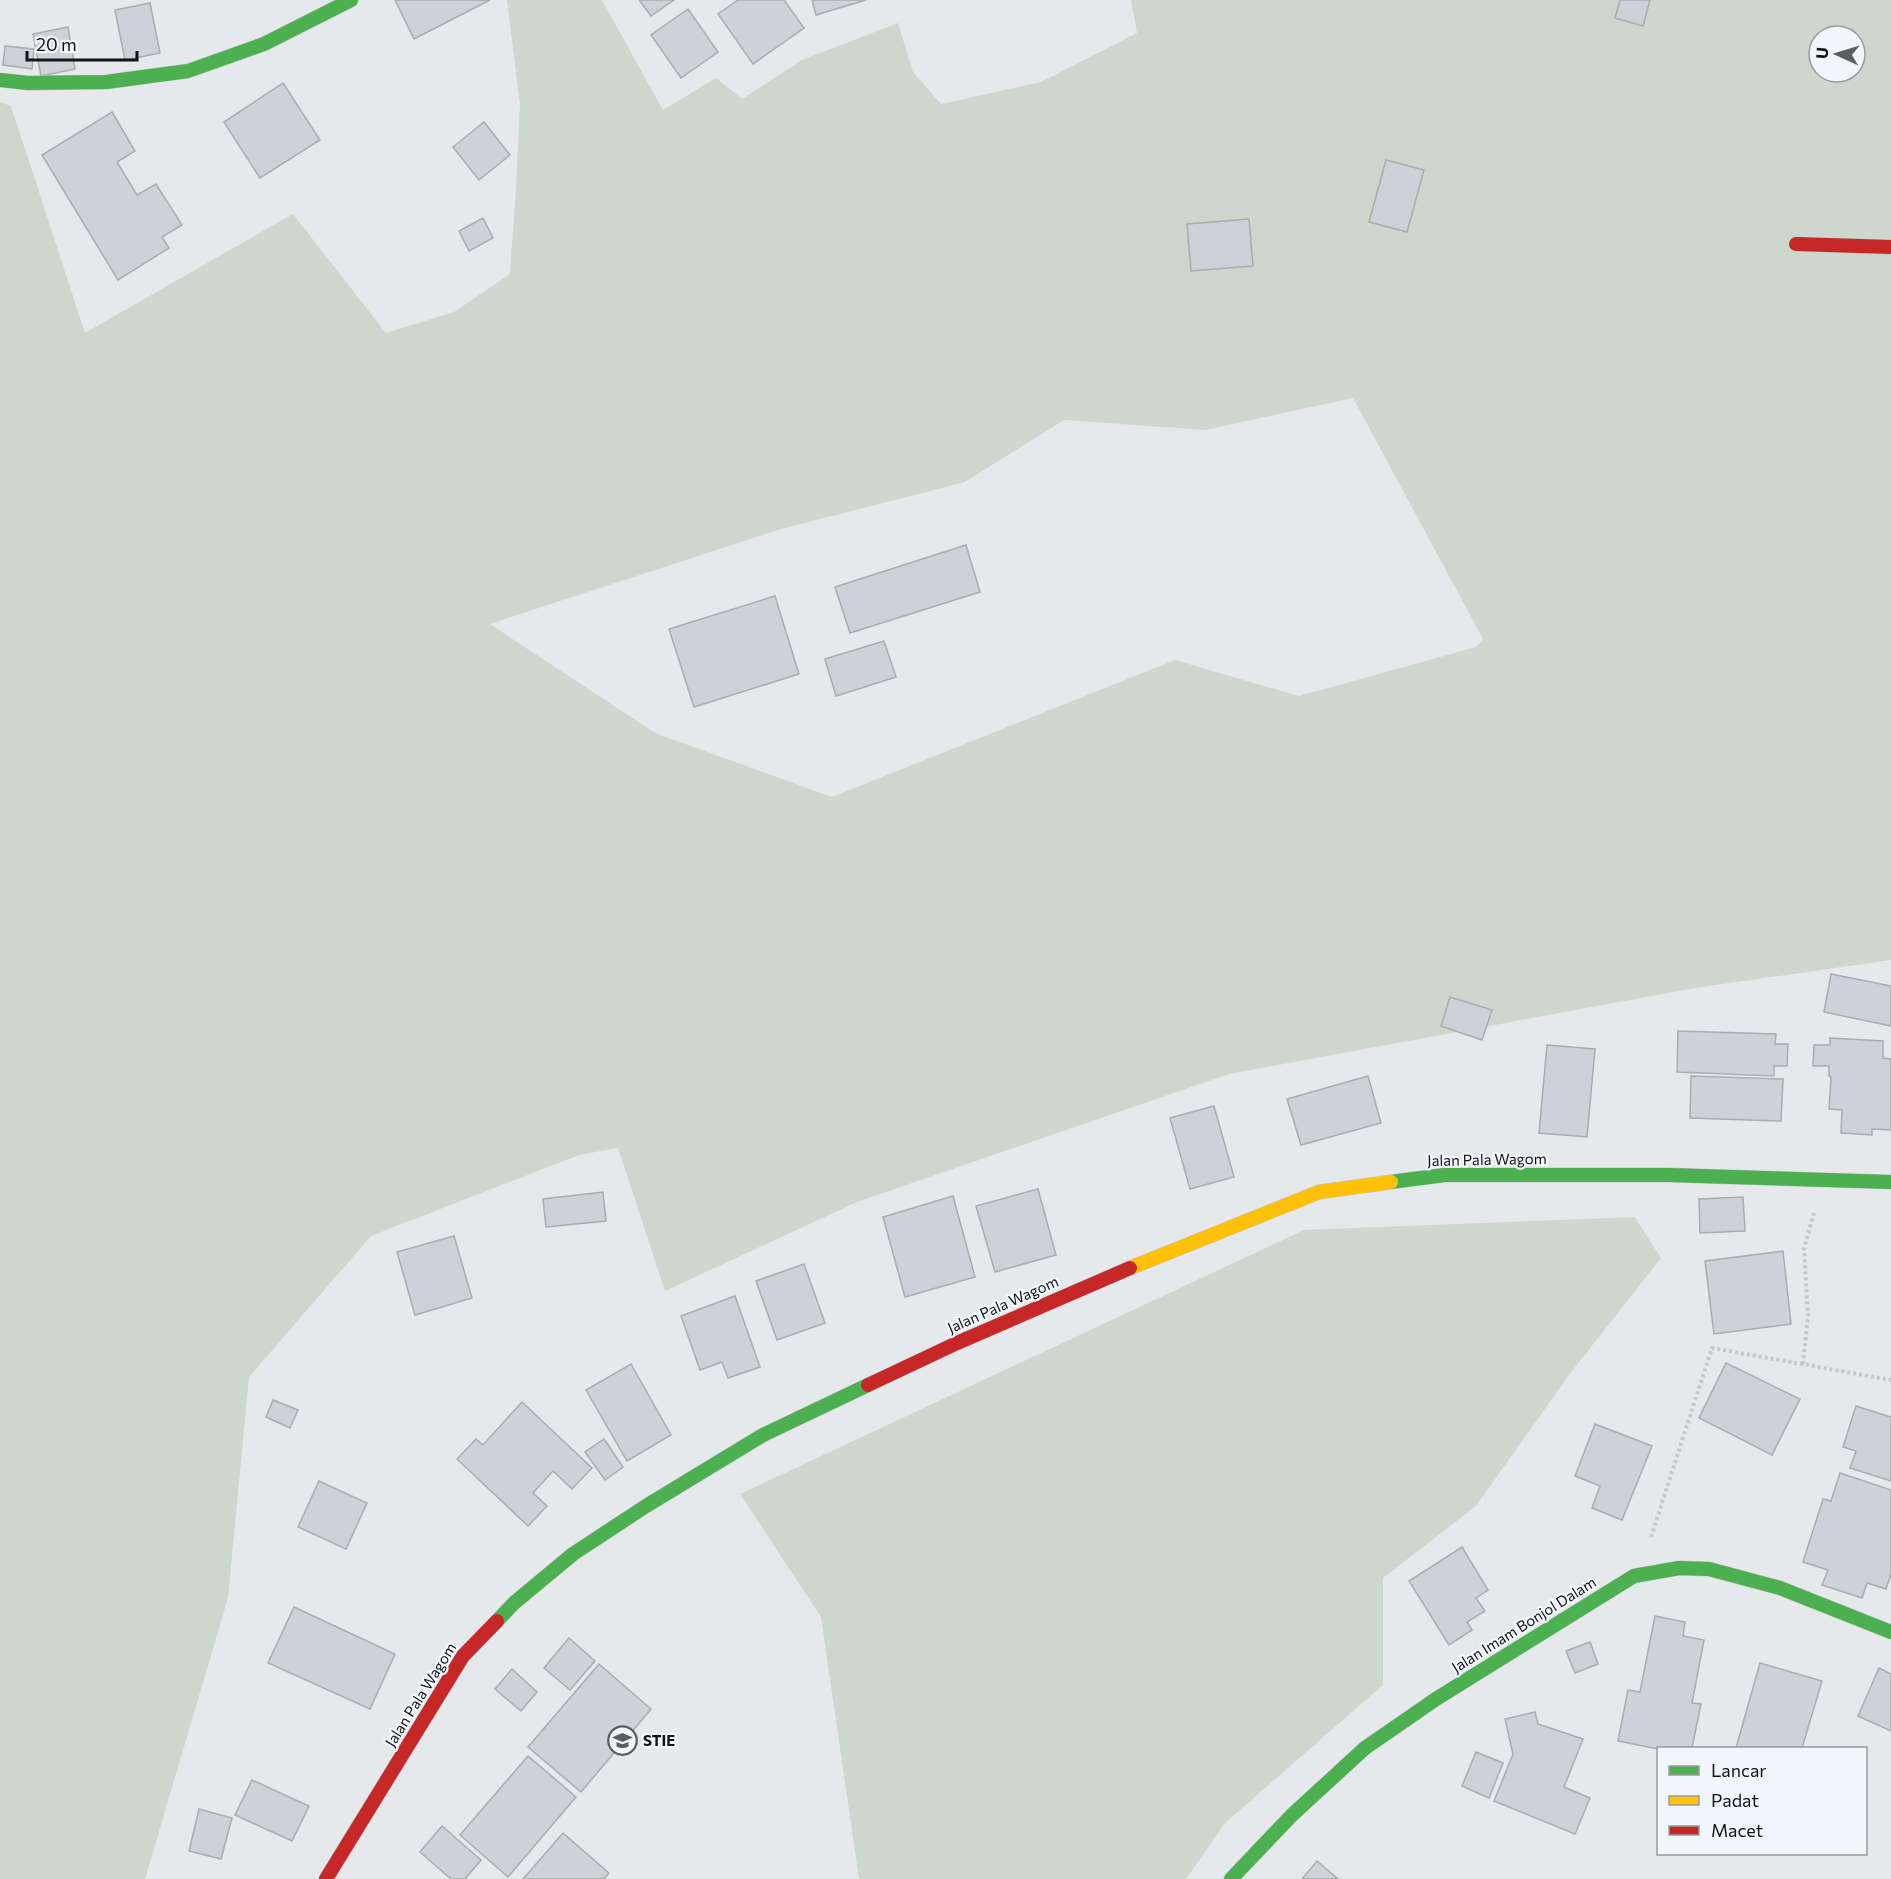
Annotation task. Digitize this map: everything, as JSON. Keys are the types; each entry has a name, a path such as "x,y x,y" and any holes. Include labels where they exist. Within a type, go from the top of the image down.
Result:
{"main road":[{"path":"0,80 28,83 106,82 189,71 264,44 351,0"},
{"path":"1796,244 1891,247"},
{"name":"Jalan Pala Wagom","path":"326,1879 462,1656 514,1603 573,1554 646,1506 763,1435 957,1343 1144,1262 1319,1192 1444,1175 1669,1175 1891,1182"},
{"name":"Jalan Imam Bonjol Dalam","path":"1231,1879 1292,1815 1365,1748 1446,1693 1634,1576 1679,1568 1709,1569 1780,1588 1891,1632"}],"path":[{"path":"1803,1364 1808,1316 1804,1249 1814,1215 1817,1180"},
{"path":"1634,1576 1646,1552 1712,1348 1891,1380"}],"shaded area":[{"path":"507,0 602,0 663,110 716,78 742,99 802,60 898,23 913,72 941,104 1041,82 1137,33 1131,0 1891,0 1891,960 1695,988 1229,1074 857,1202 665,1291 618,1148 579,1155 371,1236 249,1377 228,1598 145,1879 0,1879 0,102 11,106 85,333 293,214 386,333 454,312 510,274 520,105","holes":["1353,398 1483,639 1476,647 1299,696 1175,660 832,797 655,733 490,624 781,529 965,482 1064,420 1205,430"]},
{"path":"1635,1217 1661,1258 1569,1375 1476,1506 1383,1578 1383,1685 1225,1823 1186,1879 859,1879 821,1617 740,1494 1304,1230"}],"building":[{"path":"395,0 490,0 414,39"},
{"path":"639,0 674,0 651,16"},
{"path":"738,0 784,0 804,28 753,64 718,14"},
{"path":"812,0 866,0 816,15"},
{"path":"1620,0 1650,0 1643,26 1615,18"},
{"path":"150,3 160,53 125,60 115,10"},
{"path":"688,9 718,52 681,78 651,35"},
{"path":"68,27 75,69 41,76 33,34"},
{"path":"5,46 34,49 32,69 3,65"},
{"path":"283,83 320,140 260,178 224,122"},
{"path":"112,112 135,151 117,162 137,195 156,184 182,225 162,237 169,248 118,280 42,155"},
{"path":"484,122 510,155 479,180 453,147"},
{"path":"1386,160 1424,170 1407,232 1369,222"},
{"path":"483,218 493,238 469,251 459,231"},
{"path":"1249,219 1253,266 1191,271 1187,224"},
{"path":"966,545 980,592 850,633 835,587"},
{"path":"775,596 799,674 694,707 669,629"},
{"path":"884,641 896,677 836,696 825,659"},
{"path":"1831,974 1891,986 1891,1026 1824,1012"},
{"path":"1450,997 1492,1010 1482,1040 1441,1026"},
{"path":"1678,1031 1776,1034 1775,1044 1788,1044 1787,1066 1774,1066 1774,1076 1677,1072"},
{"path":"1830,1038 1883,1041 1883,1058 1891,1059 1891,1130 1872,1129 1872,1135 1841,1133 1842,1110 1829,1109 1831,1077 1829,1066 1813,1066 1814,1045 1830,1045"},
{"path":"1547,1045 1595,1049 1587,1137 1539,1133"},
{"path":"1368,1076 1381,1123 1301,1145 1287,1099"},
{"path":"1691,1076 1783,1079 1781,1121 1690,1118"},
{"path":"1214,1106 1234,1177 1190,1189 1170,1118"},
{"path":"1038,1189 1056,1255 995,1272 976,1206"},
{"path":"603,1192 606,1221 546,1227 543,1199"},
{"path":"953,1196 975,1277 905,1297 883,1217"},
{"path":"1743,1197 1745,1231 1700,1233 1699,1199"},
{"path":"454,1236 472,1298 415,1315 397,1252"},
{"path":"1783,1251 1791,1324 1714,1334 1705,1261"},
{"path":"804,1264 825,1323 777,1340 756,1281"},
{"path":"735,1296 760,1367 728,1378 722,1362 700,1370 681,1316"},
{"path":"1726,1363 1800,1399 1772,1455 1699,1418"},
{"path":"631,1364 671,1435 627,1461 586,1390"},
{"path":"273,1400 298,1410 290,1428 266,1417"},
{"path":"522,1402 592,1468 572,1489 553,1471 533,1493 547,1506 528,1526 457,1459 476,1439 483,1445"},
{"path":"1856,1406 1891,1417 1891,1481 1850,1468 1856,1451 1843,1447"},
{"path":"1595,1424 1652,1446 1622,1520 1592,1508 1600,1486 1575,1476"},
{"path":"604,1439 623,1467 605,1480 585,1452"},
{"path":"1840,1473 1891,1490 1891,1574 1886,1589 1867,1583 1862,1598 1822,1585 1828,1570 1803,1562 1823,1499 1831,1501"},
{"path":"319,1481 367,1503 346,1549 298,1527"},
{"path":"1462,1547 1488,1590 1476,1598 1485,1611 1467,1622 1472,1630 1449,1645 1409,1581"},
{"path":"294,1607 395,1654 370,1709 268,1663"},
{"path":"1655,1616 1685,1622 1683,1636 1704,1640 1692,1703 1701,1704 1692,1747 1657,1749 1618,1741 1628,1690 1640,1692"},
{"path":"569,1638 595,1661 570,1690 544,1668"},
{"path":"1590,1642 1598,1664 1575,1673 1566,1651"},
{"path":"1760,1663 1822,1681 1802,1747 1736,1747"},
{"path":"599,1664 651,1709 581,1792 528,1747"},
{"path":"1879,1668 1891,1674 1891,1731 1858,1716"},
{"path":"512,1669 537,1692 521,1711 495,1689"},
{"path":"1535,1712 1538,1724 1583,1739 1564,1787 1590,1798 1575,1834 1494,1801 1513,1754 1505,1719"},
{"path":"1476,1752 1503,1763 1489,1798 1462,1786"},
{"path":"528,1756 576,1797 508,1877 460,1835"},
{"path":"252,1780 309,1806 292,1841 235,1815"},
{"path":"199,1809 232,1818 221,1859 189,1851"},
{"path":"442,1826 481,1860 465,1879 451,1879 420,1852"},
{"path":"563,1833 609,1873 604,1879 523,1879"},
{"path":"1317,1861 1338,1879 1302,1879"}],"traffic: fast":[{"path":"0,80 28,83 106,82 188,71 264,44 351,0"},
{"path":"1391,1182 1444,1175 1669,1175 1891,1182"},
{"path":"497,1621 514,1603 573,1554 646,1506 763,1435 868,1385"},
{"path":"1231,1879 1292,1815 1365,1748 1436,1699 1634,1576 1679,1568 1709,1569 1780,1588 1891,1632"}],"traffic: slow":[{"path":"1130,1268 1319,1192 1391,1182"}],"traffic: jam":[{"path":"1796,244 1891,247"},
{"path":"868,1385 957,1343 1130,1268"},
{"path":"326,1879 463,1656 497,1621"}],"place":[{"name":"STIE","path":"622,1741"}]}
